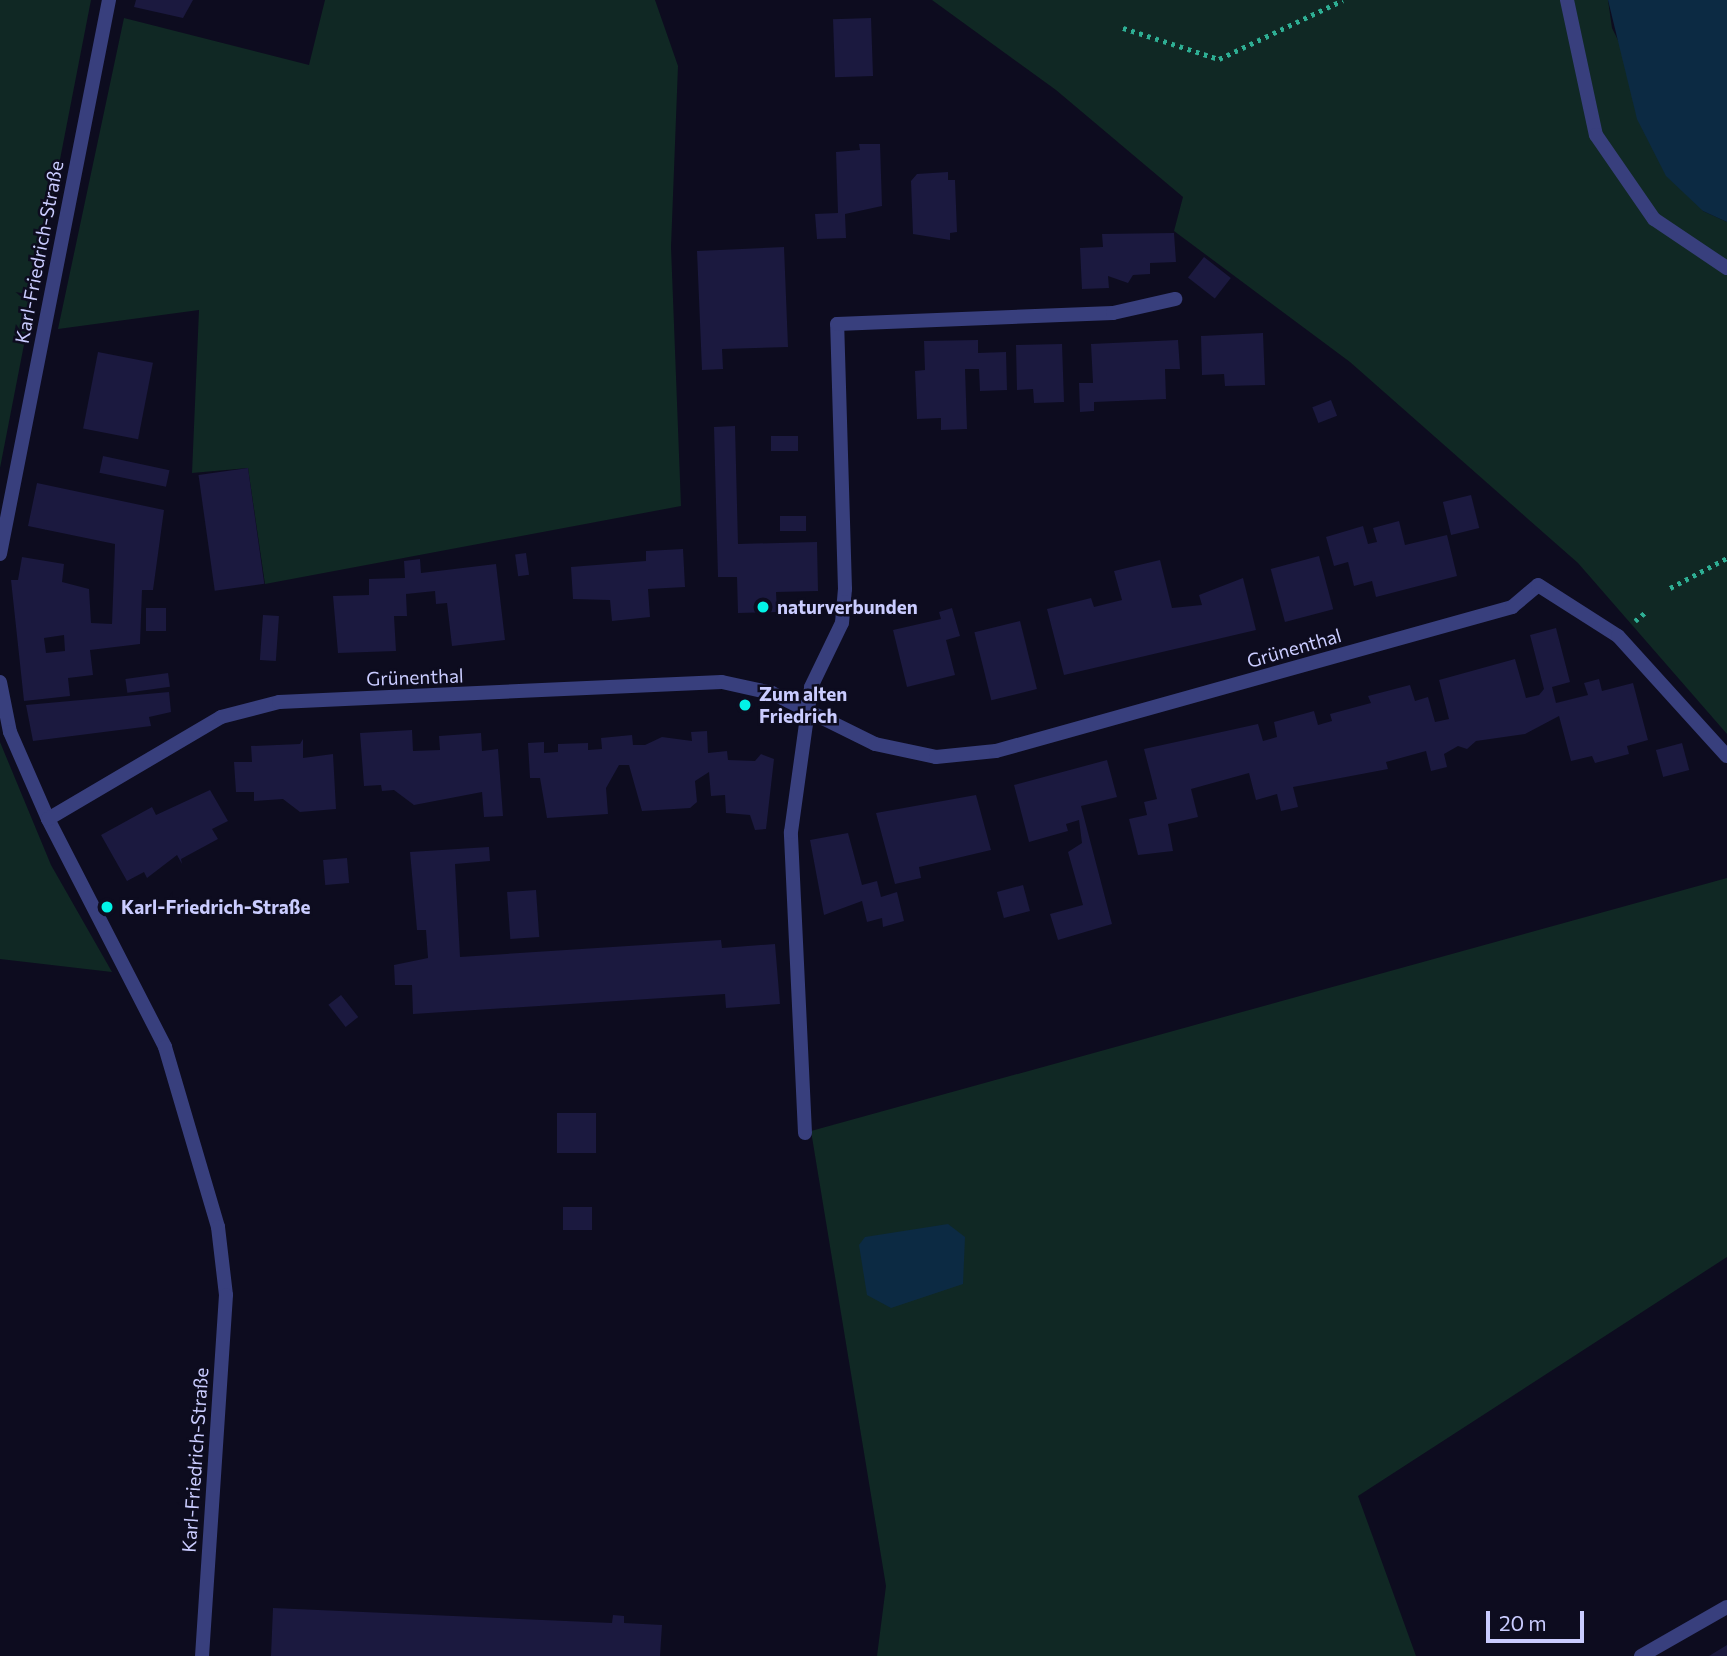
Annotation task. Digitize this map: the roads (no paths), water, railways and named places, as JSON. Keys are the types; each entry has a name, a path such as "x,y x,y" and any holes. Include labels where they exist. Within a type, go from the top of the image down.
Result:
{"street":[{"name":"Karl-Friedrich-Straße","path":"0,554 109,0"},
{"path":"1567,0 1595,135 1654,219 1727,268"},
{"path":"805,1133 791,831 811,687 842,623 845,589 837,324 1114,313 1175,299"},
{"name":"Grünenthal","path":"48,818 220,717 279,702 683,680 772,693 874,744 936,757 996,751 1512,607 1538,585 1618,636 1727,756"},
{"name":"Karl-Friedrich-Straße","path":"0,682 10,732 48,818 165,1047 218,1227 226,1295 202,1656"},
{"path":"1641,1656 1727,1606"}],"water":[{"path":"1608,0 1727,0 1727,222 1703,211 1666,176 1637,119"},
{"path":"948,1224 965,1237 963,1284 891,1308 867,1295 859,1245 865,1237"}],"place":[{"name":"naturverbunden","path":"763,607"},
{"name":"Zum alten Friedrich","path":"745,705"},
{"name":"Karl-Friedrich-Straße","path":"107,907"}]}
